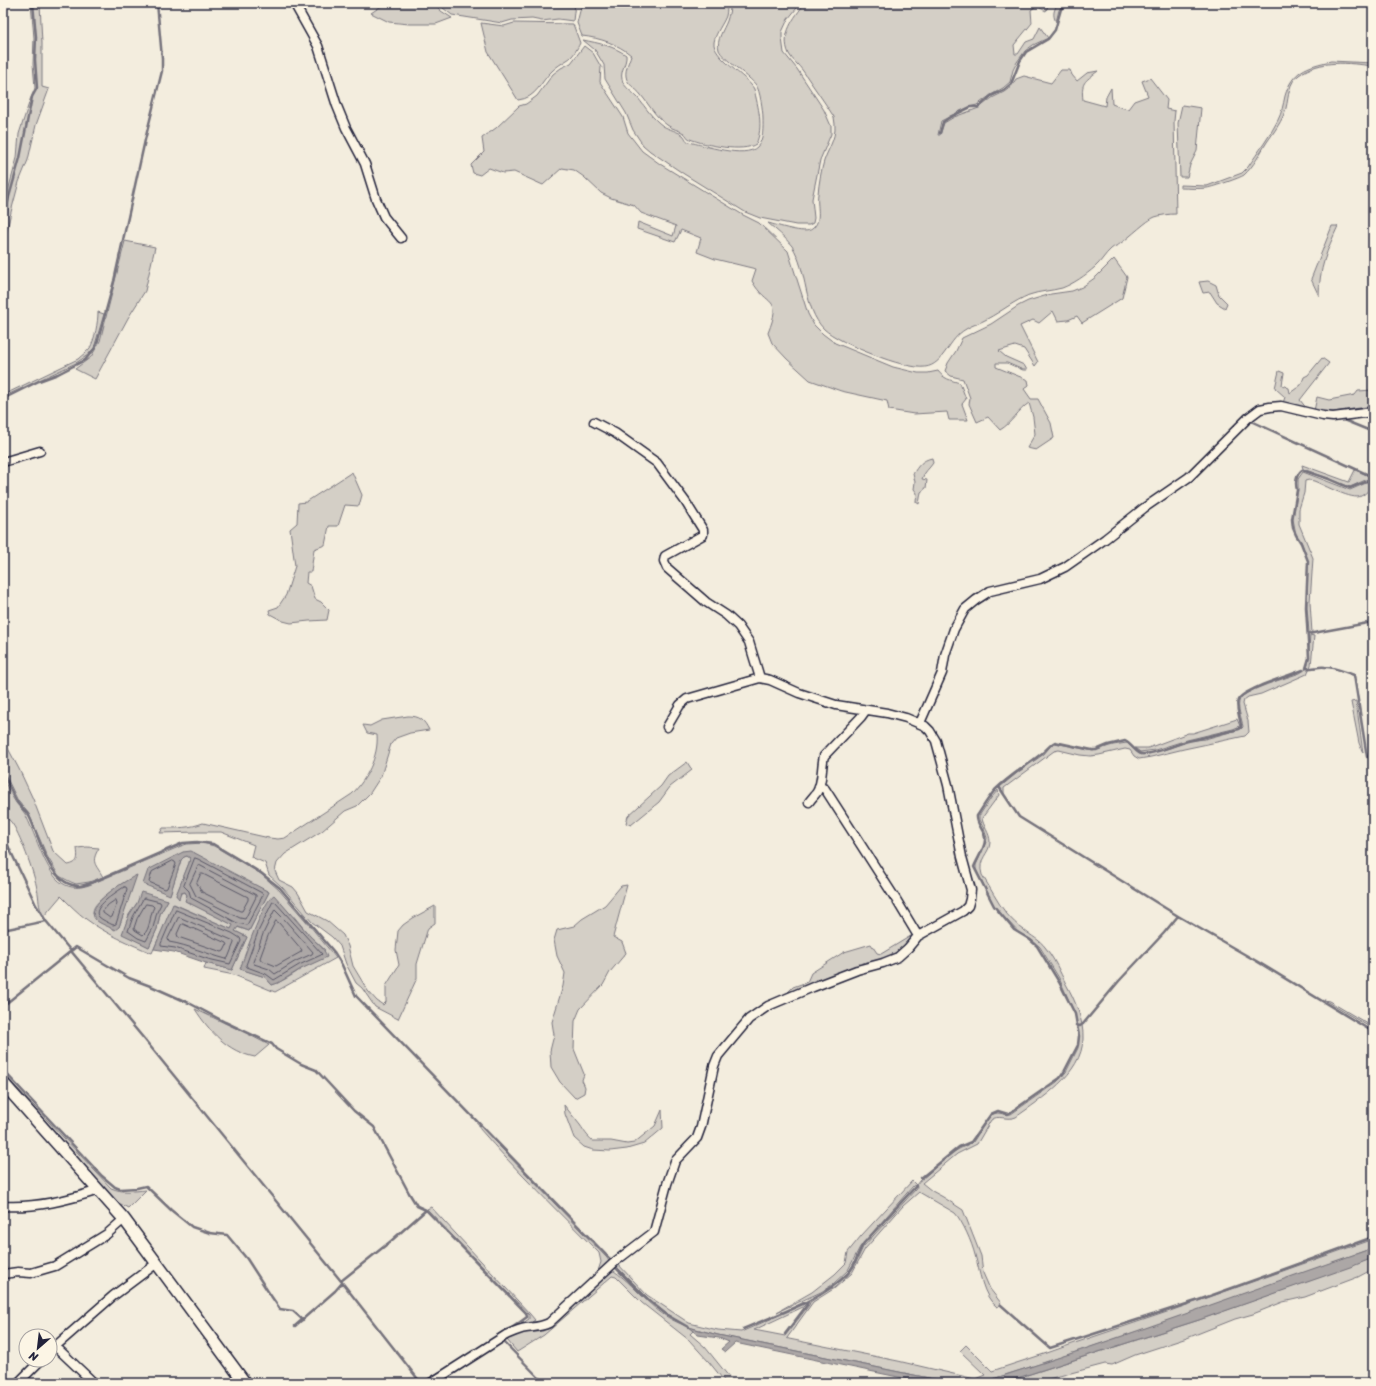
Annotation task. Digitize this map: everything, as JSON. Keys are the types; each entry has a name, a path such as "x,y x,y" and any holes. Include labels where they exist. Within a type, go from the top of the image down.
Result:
{"street":[{"path":"294,3 318,46 337,106 346,128 365,164 376,199 384,217 401,238"},
{"path":"920,723 942,673 945,655 954,629 965,609 976,600 990,591 1040,579 1064,567 1106,539 1144,508 1190,477 1248,418 1260,409 1281,406 1333,417 1373,412"},
{"path":"594,422 615,433 649,457 657,464 685,501 703,530 703,535 665,556 664,561 667,568 706,602 726,614 738,626 749,642 760,678"},
{"path":"3,462 40,451"},
{"path":"431,1383 506,1335 525,1328 542,1327 549,1324 616,1261 654,1232 675,1161 697,1138 701,1127 708,1101 714,1066 718,1056 749,1019 768,1006 857,970 883,963 898,956 908,948 918,936 963,911 968,906 971,890 962,857 948,784 936,741 925,726 920,723 906,718 836,705 800,693 770,680 760,678 687,699 680,705 667,727"},
{"path":"809,802 819,786 824,756 861,718 866,710"},
{"path":"819,786 825,789 918,936"},
{"path":"3,1083 124,1219 245,1383"},
{"path":"3,1206 33,1206 74,1198 99,1190"},
{"path":"3,1274 18,1272 30,1273 55,1266 107,1234 124,1219"},
{"path":"58,1344 113,1296 157,1263"},
{"path":"58,1354 94,1383"},
{"path":"18,1383 33,1368"}],"shaded area":[{"path":"31,3 40,3 42,87 49,89 36,125 28,160 19,182 3,249 3,232 8,205 5,205 6,198 17,158 19,134 35,88 33,64 34,38"},
{"path":"386,3 434,3 441,11 452,18 436,24 409,24 389,22 371,13"},
{"path":"439,3 575,3 573,21 558,19 542,21 532,19 512,20 502,23 452,15"},
{"path":"582,3 727,3 726,16 715,38 715,48 718,54 745,78 754,89 760,123 760,130 756,144 750,147 733,148 705,144 688,138 684,133 671,128 663,122 628,82 626,71 631,55 608,42 582,36 577,23"},
{"path":"731,3 801,3 788,19 782,32 784,53 797,69 824,110 831,126 831,134 820,160 812,199 814,218 813,223 809,225 796,225 760,218 745,212 650,151 643,145 633,130 626,113 605,79 604,65 595,50 583,40 611,47 626,55 626,61 622,73 623,82 652,116 663,126 681,134 689,142 724,150 743,152 751,150 757,147 761,141 763,133 763,115 759,91 753,81 721,53 718,46 719,39 728,19"},
{"path":"805,3 1049,3 1046,11 1036,6 1031,10 1032,23 1014,45 1015,54 1018,54 1026,42 1034,39 1040,27 1048,38 1033,45 1025,51 1013,70 1010,82 1003,88 977,105 969,107 941,121 938,135 940,135 944,123 954,117 979,108 992,98 1011,87 1016,79 1024,76 1051,83 1061,70 1070,70 1077,81 1087,73 1098,71 1084,83 1083,100 1105,106 1106,97 1111,88 1112,104 1128,109 1134,101 1148,96 1142,81 1150,78 1167,100 1166,109 1175,111 1176,214 1155,217 1143,225 1120,244 1112,248 1097,265 1071,284 1062,288 1029,295 966,329 960,333 942,357 931,365 916,367 888,360 857,348 832,335 824,329 812,311 801,267 792,246 768,223 803,231 808,231 815,226 818,217 818,198 821,173 835,130 834,117 803,71 790,56 787,47 787,33 793,20"},
{"path":"1058,3 1065,3 1059,10 1056,22 1054,12"},
{"path":"481,23 504,26 514,23 573,24 580,43 575,53 569,59 557,66 534,93 524,99 518,100 488,52"},
{"path":"584,46 593,53 601,67 600,82 623,117 628,133 642,151 660,164 743,215 759,223 788,251 808,314 814,325 823,334 835,343 893,367 918,373 938,371 945,378 960,383 966,399 962,404 968,420 949,420 947,412 914,414 889,410 887,401 841,391 810,380 772,343 768,333 774,313 773,307 752,281 756,269 715,259 697,252 701,238 681,230 675,242 637,229 638,222 673,236 676,226 641,213 634,205 611,198 601,193 574,170 562,168 543,185 514,172 503,173 489,168 480,175 473,173 471,165 484,152 482,138 496,128 519,106 526,104 537,96 553,74 571,63"},
{"path":"1331,61 1373,63 1373,66 1345,63 1325,64 1316,66 1299,75 1295,78 1291,86 1285,112 1281,121 1254,164 1244,175 1207,188 1180,188 1180,185 1207,186 1242,173 1248,167 1275,126 1288,88 1296,75 1315,65"},
{"path":"1182,105 1201,108 1197,151 1190,165 1187,177 1180,177 1178,123"},
{"path":"1332,226 1338,226 1324,260 1320,277 1319,296 1311,279"},
{"path":"125,241 155,247 145,291 128,318 95,379 75,369 91,357 100,341"},
{"path":"1114,259 1127,277 1122,298 1082,323 1077,316 1068,320 1058,321 1053,311 1039,323 1033,320 1020,326 1038,362 1035,366 1024,349 1015,346 999,351 1006,357 1024,365 1027,370 1023,370 1007,363 996,363 996,367 1028,380 1029,385 1024,389 1031,399 1038,399 1051,423 1054,438 1036,450 1027,448 1035,434 1033,417 1029,403 1000,430 988,417 977,422 969,404 970,398 963,379 951,376 945,371 962,338 991,324 1028,301 1051,294 1072,291 1082,287 1096,277"},
{"path":"1208,281 1216,285 1219,295 1227,303 1225,308 1217,303 1210,292 1203,293 1199,282"},
{"path":"98,312 104,314 94,348 88,355 76,363 3,397 3,395 78,359 86,352 90,348 93,340 97,325"},
{"path":"1322,358 1329,363 1300,400 1307,409 1283,403 1285,397 1275,388 1279,371 1284,373 1282,385 1289,388 1290,393 1301,385 1304,377 1308,375"},
{"path":"1373,390 1373,406 1333,412 1314,411 1317,397 1329,400 1355,395 1358,391"},
{"path":"932,458 933,463 925,472 922,479 927,480 926,488 921,492 919,504 916,502 917,493 914,489 915,482 913,474 921,464"},
{"path":"1302,465 1349,482 1355,470 1372,477 1350,487 1303,469"},
{"path":"352,472 362,495 359,506 345,505 338,526 329,526 325,545 314,549 311,572 307,572 306,583 311,586 315,599 321,602 329,610 327,620 291,623 283,621 270,614 269,610 278,607 286,595 295,566 290,529 297,523 298,503 306,502"},
{"path":"1303,472 1350,490 1373,480 1373,486 1364,494 1357,497 1345,495 1314,481 1305,481 1304,493 1299,509 1299,524 1313,558 1310,602 1312,633 1309,633 1307,607 1308,561 1301,541 1296,535 1293,519 1298,490 1298,479"},
{"path":"1310,635 1314,636 1311,665 1307,674 1261,694 1248,697 1244,700 1243,704 1248,721 1249,732 1245,736 1139,759 1134,756 1130,750 1125,749 1090,756 1059,750 1054,751 1004,788 1004,794 1000,787 1044,754 1052,744 1055,743 1093,751 1113,745 1127,743 1142,755 1170,748 1188,741 1205,739 1241,729 1243,727 1239,709 1240,699 1244,695 1258,688 1300,673 1306,669 1308,665"},
{"path":"1356,701 1363,753 1359,743 1351,702"},
{"path":"408,716 421,719 429,730 410,733 396,738 391,744 381,776 370,793 357,806 345,811 322,831 285,854 277,863 275,871 279,880 293,887 298,893 308,911 327,921 343,935 348,946 353,966 368,991 383,1005 386,1002 386,986 399,965 396,950 398,931 403,925 413,918 435,906 435,923 428,928 417,964 417,978 398,1019 375,1007 362,988 356,983 346,964 340,946 332,937 312,922 282,887 269,875 265,863 251,857 254,845 221,832 160,833 163,828 189,827 203,823 269,838 285,838 352,794 367,775 376,751 377,735 367,733 363,725 370,726 382,720"},
{"path":"1237,719 1240,726 1233,729 1187,740 1155,750 1140,752 1135,748 1148,748 1188,733 1193,733"},
{"path":"3,739 33,799 53,851 68,865 77,860 77,848 99,848 94,860 103,877 89,882 76,884 59,876 47,856 29,814 18,801 3,770"},
{"path":"687,762 692,770 670,787 659,802 631,825 626,823 628,816 661,786 668,776"},
{"path":"3,778 16,803 24,812 51,872 62,883 72,887 89,885 187,844 203,843 214,846 261,874 279,890 336,958 275,992 234,975 204,969 206,963 232,970 247,937 235,931 237,927 249,931 269,892 183,852 170,894 181,860 187,856 190,858 189,863 176,896 185,892 187,895 186,901 234,925 231,929 174,904 152,953 118,938 86,919 61,896 44,916 40,906 33,874 22,843 11,822 3,816","holes":["136,876 119,927 93,914 96,904 106,895","168,900 160,914 157,929 149,947 123,933 129,915 137,903","291,913 310,936 325,950 293,974 272,985 265,977 241,969"]},
{"path":"998,790 999,795 982,818 990,842 981,864 982,875 1008,915 1019,926 1041,942 1051,956 1076,1004 1083,1032 1081,1052 1076,1063 1068,1074 1048,1094 1016,1117 994,1118 991,1120 977,1144 957,1154 922,1183 963,1210 981,1256 983,1273 990,1289 1001,1303 997,1307 992,1302 985,1290 972,1245 958,1217 955,1213 919,1192 903,1206 865,1249 852,1273 835,1288 813,1302 787,1338 975,1379 985,1375 960,1351 966,1345 992,1371 1170,1311 1373,1239 1373,1248 1138,1331 996,1378 987,1383 953,1383 718,1335 689,1327 693,1331 690,1334 705,1347 734,1383 726,1383 689,1340 642,1303 616,1277 612,1276 544,1335 517,1352 507,1340 524,1332 543,1331 554,1323 610,1271 614,1271 623,1278 663,1314 684,1325 667,1314 650,1300 618,1268 616,1265 617,1263 647,1295 689,1323 718,1330 741,1332 807,1303 803,1307 754,1330 785,1336 810,1302 847,1276 854,1267 863,1247 915,1190 917,1187 916,1185 952,1153 973,1142 989,1117 995,1113 1011,1114 1057,1082 1066,1072 1078,1048 1079,1037 1075,1014 1059,978 1040,947 1032,940 1019,933 994,906 976,869 976,865 987,838 979,820 979,816"},
{"path":"627,885 613,937 622,942 626,953 610,972 603,985 580,1009 575,1021 574,1049 584,1074 582,1080 585,1087 584,1093 575,1098 560,1082 551,1067 550,1051 554,1035 552,1022 563,986 565,973 557,956 554,940 557,930 574,926 582,919 605,905 621,886"},
{"path":"914,934 916,936 896,955 775,1000 787,993 793,987 807,982 811,973 844,952 871,944 877,953 881,954"},
{"path":"1324,1000 1329,1001 1373,1027 1373,1029"},
{"path":"195,1009 269,1045 255,1057 236,1050 213,1033"},
{"path":"3,1073 111,1188 124,1191 146,1190 128,1208 117,1202 3,1075"},
{"path":"564,1105 593,1141 611,1141 627,1144 634,1143 655,1126 662,1110 663,1128 644,1144 627,1149 610,1151 593,1150 584,1147 574,1138 565,1114"},
{"path":"479,1125 607,1258 610,1263 596,1277 601,1262 599,1253 508,1160 479,1128"},
{"path":"912,1181 916,1185 913,1186 860,1247 848,1270 832,1285 821,1292 777,1312 812,1292 835,1274 846,1263 848,1252 861,1236"},
{"path":"431,1207 530,1314 535,1320 532,1322 533,1324 511,1331 529,1319 529,1315 427,1209"},
{"path":"1373,1258 1373,1269 1358,1277 1305,1297 1283,1302 1253,1314 1235,1319 1187,1338 1135,1355 1112,1365 1105,1364 1033,1383 1002,1383 1199,1320"}],"water":[{"path":"191,851 269,892 249,931 238,927 235,931 247,937 232,970 174,952 154,949 173,904 231,929 233,925 185,901 187,895 185,892 181,893 179,899 176,895 189,863 190,858 187,856 181,860 170,895 143,884 148,870 183,852"},
{"path":"137,875 119,927 115,930 96,920 93,914 100,901 124,882"},
{"path":"141,892 168,900 160,914 157,929 149,947 122,934 129,915 137,903"},
{"path":"274,895 322,948 327,957 272,985 265,977 240,969 260,917 270,899"},
{"path":"1373,1248 1373,1258 1199,1320 1002,1383 987,1383 996,1378 1138,1331"},
{"path":"688,1327 718,1335 953,1383 927,1383 735,1343 725,1352 721,1349 729,1342 719,1338 698,1335"}],"waterway":[{"path":"3,227 9,197 20,158 32,97 37,88 35,60 36,37 33,3"},
{"path":"3,399 85,360 95,348 114,281 162,71 157,3"},
{"path":"940,133 943,122 950,117 971,107 979,107 991,96 1004,90 1011,84 1020,61 1026,52 1048,39 1055,30 1061,9 1067,3"},
{"path":"1256,416 1266,411"},
{"path":"1341,419 1373,432"},
{"path":"1251,421 1373,477"},
{"path":"1373,479 1350,488 1302,470 1296,479 1297,490 1292,519 1293,528 1308,561 1306,607 1309,658 1306,668 1329,667 1354,675 1367,757 1373,756"},
{"path":"1308,634 1373,622"},
{"path":"921,1178 959,1147 971,1142 991,1114 998,1111 1008,1114 1060,1078 1078,1045 1079,1036 1075,1014 1059,982 1037,946 1014,930 994,906 974,867 985,843 985,837 978,822 977,816 990,796 1006,780 1043,753 1055,742 1096,750 1108,745 1125,741 1139,753 1143,754 1188,741 1239,729 1241,727 1237,703 1242,696 1258,687 1303,670"},
{"path":"3,774 17,802 29,816 41,847 52,869 68,884 79,886 91,883 183,843 197,842 213,844 261,873 280,888 334,952 342,965 356,996 610,1259"},
{"path":"999,787 1019,817 1178,916 1258,962 1373,1032"},
{"path":"3,835 36,905 46,921 341,1281 421,1383"},
{"path":"1076,1025 1080,1026 1083,1024 1119,981 1178,916"},
{"path":"3,930 46,921"},
{"path":"3,1006 76,947 129,978 189,1003 272,1044 276,1049 301,1064 316,1070 354,1111 374,1127 417,1206 426,1210 526,1313 527,1317 509,1330"},
{"path":"3,1070 102,1176 115,1187 120,1189 146,1186 171,1210 192,1227 210,1233 227,1235 247,1259 280,1309 293,1311 303,1320"},
{"path":"743,1329 798,1306 837,1283 851,1270 864,1243 916,1186"},
{"path":"341,1281 391,1241 426,1210"},
{"path":"1001,1305 1050,1348 1196,1301 1373,1237"},
{"path":"616,1268 649,1301 667,1315 688,1327"},
{"path":"295,1326 342,1283"},
{"path":"785,1334 807,1305 808,1301"},
{"path":"504,1342 544,1383"},
{"path":"422,1383 442,1371"}]}
